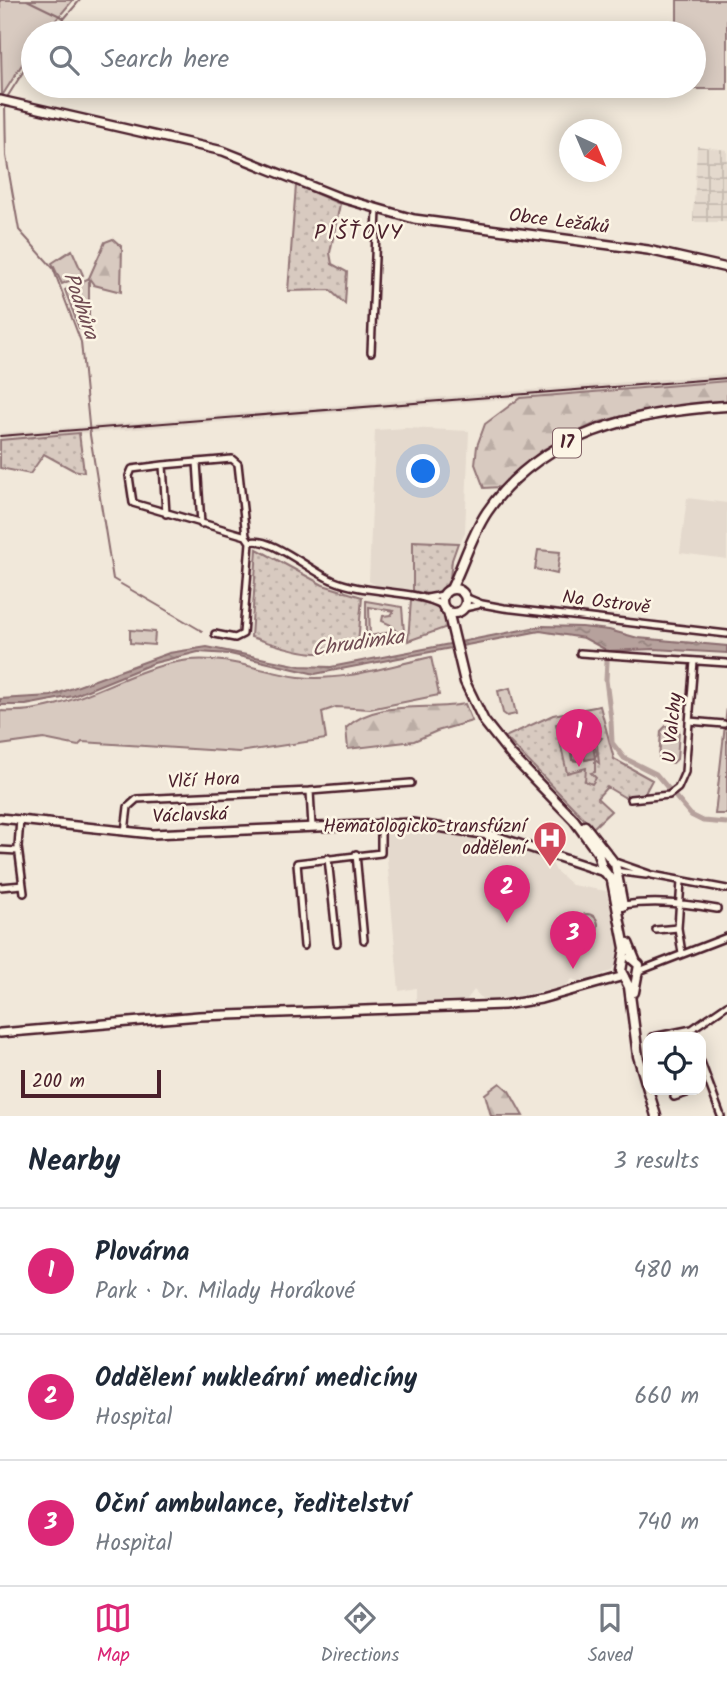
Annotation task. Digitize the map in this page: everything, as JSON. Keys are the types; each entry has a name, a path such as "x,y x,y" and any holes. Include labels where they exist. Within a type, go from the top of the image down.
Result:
{"main road":[{"name":"17","path":"452,589 474,534 495,501 520,474 550,452 583,435 626,420 667,411 727,406"},
{"name":"17","path":"455,631 462,610 462,565"},
{"path":"443,595 452,589 463,594"},
{"name":"17","path":"443,595 445,608 455,631 458,654 478,710 503,746 570,815 602,861"},
{"path":"445,608 462,610"},
{"name":"17","path":"478,710 520,760 585,826 612,860"},
{"path":"643,1049 635,1005 639,966 629,949 623,905 609,872 602,861 612,860 609,872 620,915 625,952 624,976 631,1001 638,1056 658,1116"},
{"path":"623,964 629,958 635,960"},
{"path":"624,976 631,978 637,973"},
{"path":"653,1095 658,1116"}],"street":[{"name":"Obce Ležáků","path":"4,101 223,151 382,211 452,225 656,251 727,268"},
{"path":"371,352 382,211"},
{"path":"215,634 235,638 243,634 250,542 246,536 238,464 232,459 132,469 131,500 135,504 246,536"},
{"path":"197,462 201,524"},
{"path":"163,465 166,514"},
{"path":"250,542 256,541 276,548 339,583 372,591 427,598 443,595"},
{"name":"Na Ostrově","path":"463,594 482,604 727,634"},
{"path":"427,598 445,608"},
{"name":"Na Ostrově","path":"462,610 482,604"},
{"path":"580,653 727,663"},
{"name":"U Valchy","path":"630,799 669,795 677,789 685,772 694,661"},
{"path":"689,721 724,724"},
{"name":"Vlčí Hora","path":"125,832 128,807 137,799 411,783"},
{"path":"310,791 312,827"},
{"name":"Václavská","path":"0,818 125,832 170,834 381,822 412,823 478,832 609,872 652,875 727,889"},
{"path":"20,820 18,850 24,893"},
{"path":"304,946 298,862 382,853 381,822"},
{"path":"577,862 593,857 592,844"},
{"path":"0,849 18,850"},
{"path":"356,855 364,940"},
{"path":"328,858 337,943"},
{"name":"Václavská","path":"612,860 652,875"},
{"name":"Václavská","path":"577,862 602,861"},
{"path":"681,881 677,903 682,953"},
{"path":"0,887 23,885"},
{"path":"623,905 646,901 717,909"},
{"path":"656,930 678,928"},
{"path":"637,973 662,960 727,937"},
{"path":"635,960 662,960"},
{"path":"581,988 617,972 623,964"},
{"path":"0,1033 211,1015 504,1005 624,976"},
{"path":"594,984 619,980 625,985 631,1001"},
{"path":"675,1032 692,1028 727,1005"},
{"path":"692,1028 692,1032"},
{"path":"706,1078 719,1115"},
{"path":"674,1097 680,1095"}],"shaded area":[{"path":"697,146 727,150 727,222 693,222"},
{"path":"727,374 727,381 0,440 0,433"},
{"path":"407,428 469,431 465,533 460,543 414,542 413,589 380,588 369,581 375,430"},
{"path":"687,498 727,503 727,559 680,553"},
{"path":"384,826 411,826 495,840 551,861 556,871 572,885 606,891 618,934 620,958 611,971 581,982 572,979 565,987 492,1001 484,1001 474,990 465,1002 416,1004 416,988 399,991"}],"green space":[{"path":"0,0 73,0 55,21 21,21 21,66 2,96"},
{"path":"677,0 727,0 727,89 706,89 706,21 677,21"},
{"path":"296,185 340,204 330,253 332,264 347,272 345,304 330,290 288,291"},
{"path":"113,239 122,247 121,292 94,285 89,278 105,242"},
{"path":"72,250 83,275 62,284 52,263"},
{"path":"89,278 89,331 79,328 65,290"},
{"path":"727,381 727,402 643,411 596,423 542,450 500,487 484,488 475,464 477,446 485,424 520,398"},
{"path":"79,433 84,472 73,470 44,454 30,474 0,468 0,440"},
{"path":"413,541 458,543 452,560 449,587 433,595 413,591"},
{"path":"257,549 323,585 362,597 358,644 345,650 318,653 291,649 251,637"},
{"path":"538,550 560,552 557,574 535,569"},
{"path":"411,600 440,606 450,626 408,641"},
{"path":"366,601 402,607 404,632 366,641","holes":["369,607 394,611 391,615 383,616 382,621 396,631 370,636"]},
{"path":"130,630 155,632 154,645 130,643"},
{"path":"431,657 439,695 370,709 336,707 322,712 326,739 239,752 82,742 78,746 44,739 0,745 0,711 26,711 50,706 141,672 189,660 217,660 285,675 316,678 365,672"},
{"path":"510,688 516,714 507,716 503,713 498,691"},
{"path":"465,704 472,721 414,741 348,749 346,728 372,713"},
{"path":"600,706 614,759 652,780 644,795 624,797 607,787 597,798 611,811 593,828 505,737 553,715"},
{"path":"727,707 727,814 715,814"},
{"path":"575,716 577,721 591,718 594,731 599,731 595,735 602,738 597,744 599,763 595,760 595,772 591,773 596,778 592,784 585,781 586,768 567,773 556,724","holes":["574,728 580,749 584,746 584,740 592,739 597,754 594,758 585,760 584,755 580,757 580,761 572,760 570,750"]},
{"path":"666,726 679,731 677,759 673,763 659,760 661,731"},
{"path":"587,914 595,917 598,925 595,933 587,936 579,933 576,925 579,917"},
{"path":"500,1083 509,1091 523,1116 491,1116 485,1094"}],"water":[{"path":"542,626 582,627 609,630 638,638 727,646 727,653 654,649 608,651 584,638 540,631 315,674 230,654 198,652 154,663 73,696 26,705 0,705 0,699 51,696 169,653 207,647 300,666 331,667"},
{"path":"574,728 580,749 584,747 582,741 592,739 595,758 585,760 584,755 580,757 581,761 572,760 572,747 569,747 565,730"}],"waterway":[{"path":"27,0 64,18"},
{"name":"Podhůra","path":"62,21 80,0"},
{"name":"Podhůra","path":"6,99 21,75"},
{"name":"Podhůra","path":"5,104 6,156 19,230 53,268 81,342 90,435 113,579 118,582"},
{"name":"Podhůra","path":"121,584 202,631"},
{"path":"608,644 606,680 611,719"},
{"path":"611,721 612,742"},
{"path":"613,744 624,758 656,774 691,815 703,821 727,823"}],"railway":[{"path":"0,436 727,378"}],"place":[{"name":"Plovárna","path":"579,767"},
{"name":"Hematologicko-transfúzní oddělení","path":"550,868"},
{"name":"Oddělení nukleární medicíny","path":"507,923"},
{"name":"Oční ambulance, ředitelství","path":"573,969"}],"district":[{"name":"PÍŠŤOVY","path":"359,233"}],"water label":[{"name":"Chrudimka","path":"358,644"}]}
